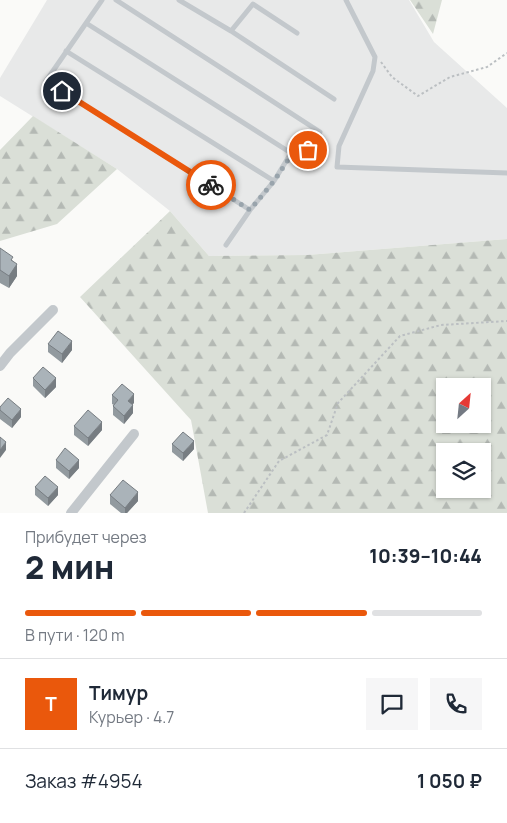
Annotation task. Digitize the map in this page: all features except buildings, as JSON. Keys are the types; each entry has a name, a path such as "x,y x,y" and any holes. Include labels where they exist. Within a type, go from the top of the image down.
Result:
{"street":[{"path":"0,366 10,353 53,310"},
{"path":"71,513 134,434"}],"lane":[{"path":"102,0 46,82 250,210"},
{"path":"116,0 320,132 308,150 292,154 226,245"},
{"path":"180,0 334,99"},
{"path":"346,0 375,57 373,71 339,146 338,167 507,173"},
{"path":"231,32 253,4 297,34"},
{"path":"86,23 292,154"},
{"path":"66,51 274,181"}],"path":[{"path":"392,77 418,96 450,77 487,67 507,53"},
{"path":"244,513 279,461 327,435 338,403 400,336 441,325 507,321"}],"shaded area":[{"path":"47,0 409,0 434,42 507,108 507,239 307,255 209,256 170,211 117,169 0,96 0,78"}],"green space":[{"path":"410,0 442,0 433,34"},
{"path":"33,116 117,169 57,224 0,241 0,150"},
{"path":"170,211 209,256 307,255 507,239 507,513 208,513 191,420 80,297"}],"way so far":[{"path":"211,185 250,210 274,181 292,154 308,150"}],"route":[{"path":"62,91 211,185"}]}
